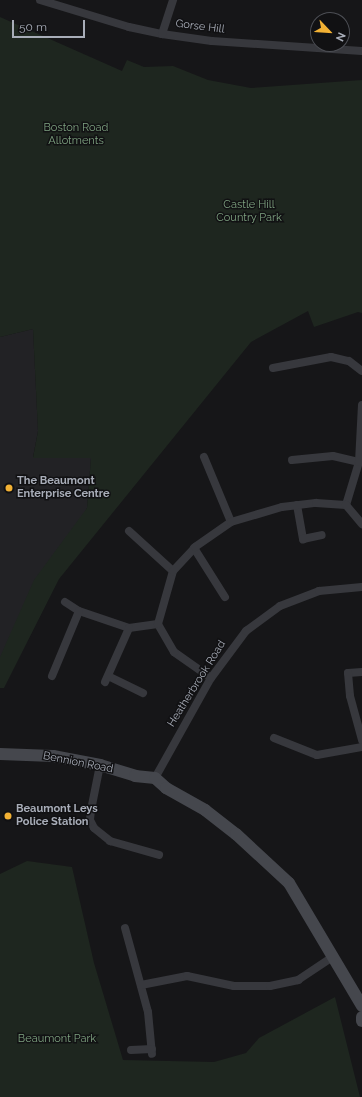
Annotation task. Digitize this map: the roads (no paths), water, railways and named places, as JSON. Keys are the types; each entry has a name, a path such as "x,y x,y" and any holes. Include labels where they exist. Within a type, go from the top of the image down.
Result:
{"street":[{"name":"Gorse Hill","path":"40,0 129,27 162,34 228,42 362,51"},
{"path":"162,34 173,0"},
{"path":"273,368 331,357 349,361 362,371"},
{"path":"346,505 359,462 361,447 362,405"},
{"path":"292,460 333,456 359,462"},
{"path":"204,457 231,522"},
{"path":"211,678 174,652 158,624 173,571 194,548 231,522 297,505 316,503 346,505 362,524"},
{"path":"297,505 303,539 322,535"},
{"path":"129,531 173,571"},
{"path":"194,548 225,597"},
{"name":"Heatherbrook Road","path":"154,778 211,678 246,631 280,606 319,591 362,587"},
{"path":"65,602 79,611 129,628 158,624"},
{"path":"52,676 79,611"},
{"path":"129,628 106,679 143,693"},
{"path":"362,672 348,672 350,696 362,740"},
{"path":"274,738 317,756 362,747"},
{"name":"Bennion Road","path":"0,754 53,756 100,765 135,776 154,778"},
{"path":"100,765 90,810 90,820 94,828 110,841 158,855"},
{"path":"154,778 166,788 205,810 236,834 289,883 334,956 362,1006"},
{"path":"125,928 148,1012 152,1052 131,1050"},
{"path":"141,985 187,976 234,986 270,986 298,980 334,956"}],"place":[{"name":"The Beaumont Enterprise Centre","path":"9,488"},
{"name":"Beaumont Leys Police Station","path":"8,816"}],"park label":[{"name":"Boston Road Allotments","path":"76,135"},
{"name":"Castle Hill Country Park","path":"249,212"},
{"name":"Beaumont Park","path":"57,1039"}]}
